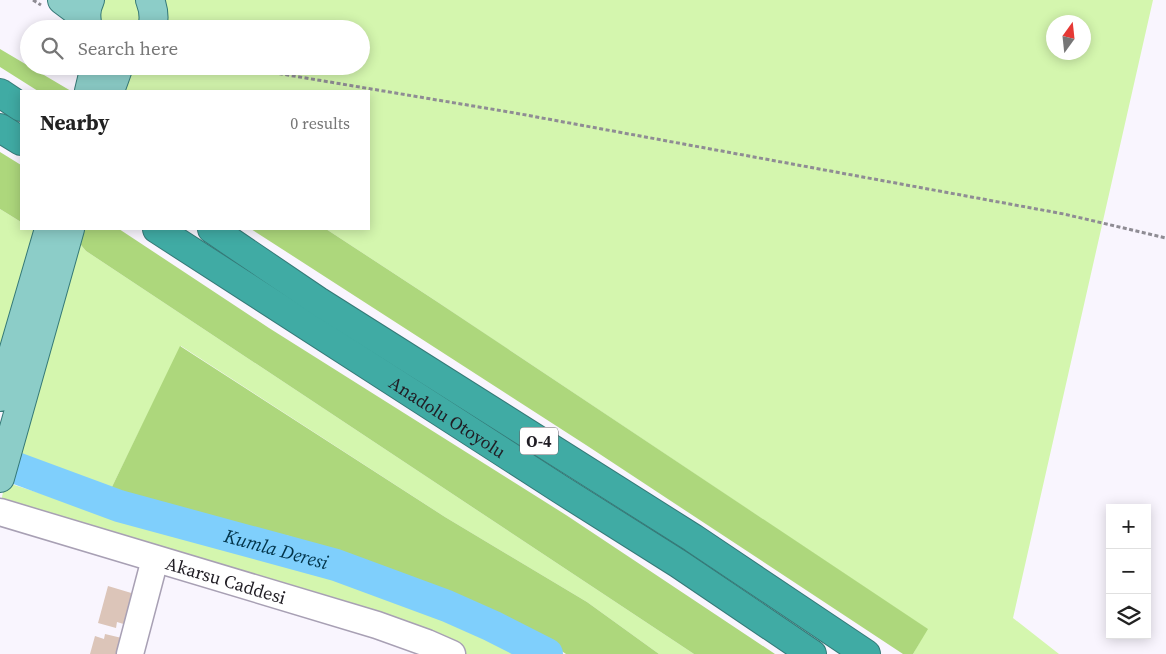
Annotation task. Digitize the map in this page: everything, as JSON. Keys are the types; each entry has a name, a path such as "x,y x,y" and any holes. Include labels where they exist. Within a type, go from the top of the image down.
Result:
{"highway":[{"path":"0,93 20,105"},
{"path":"0,128 20,140"},
{"name":"Anadolu Otoyolu","path":"159,230 679,564 812,654"},
{"name":"Anadolu Otoyolu","path":"213,230 318,301 693,538 866,654"}],"main road":[{"path":"62,0 88,16"},
{"path":"150,0 154,10 154,20"},
{"path":"89,90 93,75"},
{"path":"110,90 116,75"},
{"path":"0,478 49,230"},
{"path":"0,397 26,347 70,230"}],"street":[{"name":"Akarsu Caddesi","path":"0,512 378,625 452,654"},
{"path":"130,654 154,559"}],"path":[{"path":"287,75 524,115 1044,210 1166,238"}],"green space":[{"path":"100,0 141,0 143,20 98,20"},
{"path":"158,0 1153,0 1013,618 1059,654 913,654 927,629 328,230 370,230 370,90 125,90 129,75 370,75 370,20 157,20"},
{"path":"0,49 20,61 20,75 44,75 69,90 36,90 0,67"},
{"path":"0,152 20,164 20,221 0,209"},
{"path":"0,209 20,221 20,230 35,231 0,355"},
{"path":"79,230 121,230 269,328 566,515 775,654 694,654 86,251 76,239"},
{"path":"253,230 328,230 928,629 913,654 903,654 586,445"},
{"path":"76,239 86,251 694,654 659,654 587,602 445,517 181,346 111,489 16,452"},
{"path":"180,346 445,517 587,602 659,654 566,654 489,613 391,572 289,536 190,514 111,489"},
{"path":"5,482 86,508 325,572 412,602 475,628 521,654 452,654 0,507"}],"building":[{"path":"108,586 138,595 130,626 117,622 116,628 98,623"},
{"path":"105,634 126,639 122,654 90,654 95,636 104,639"}],"waterway":[{"name":"Kumla Deresi","path":"0,462 119,506 336,565 447,606 547,654"}]}
